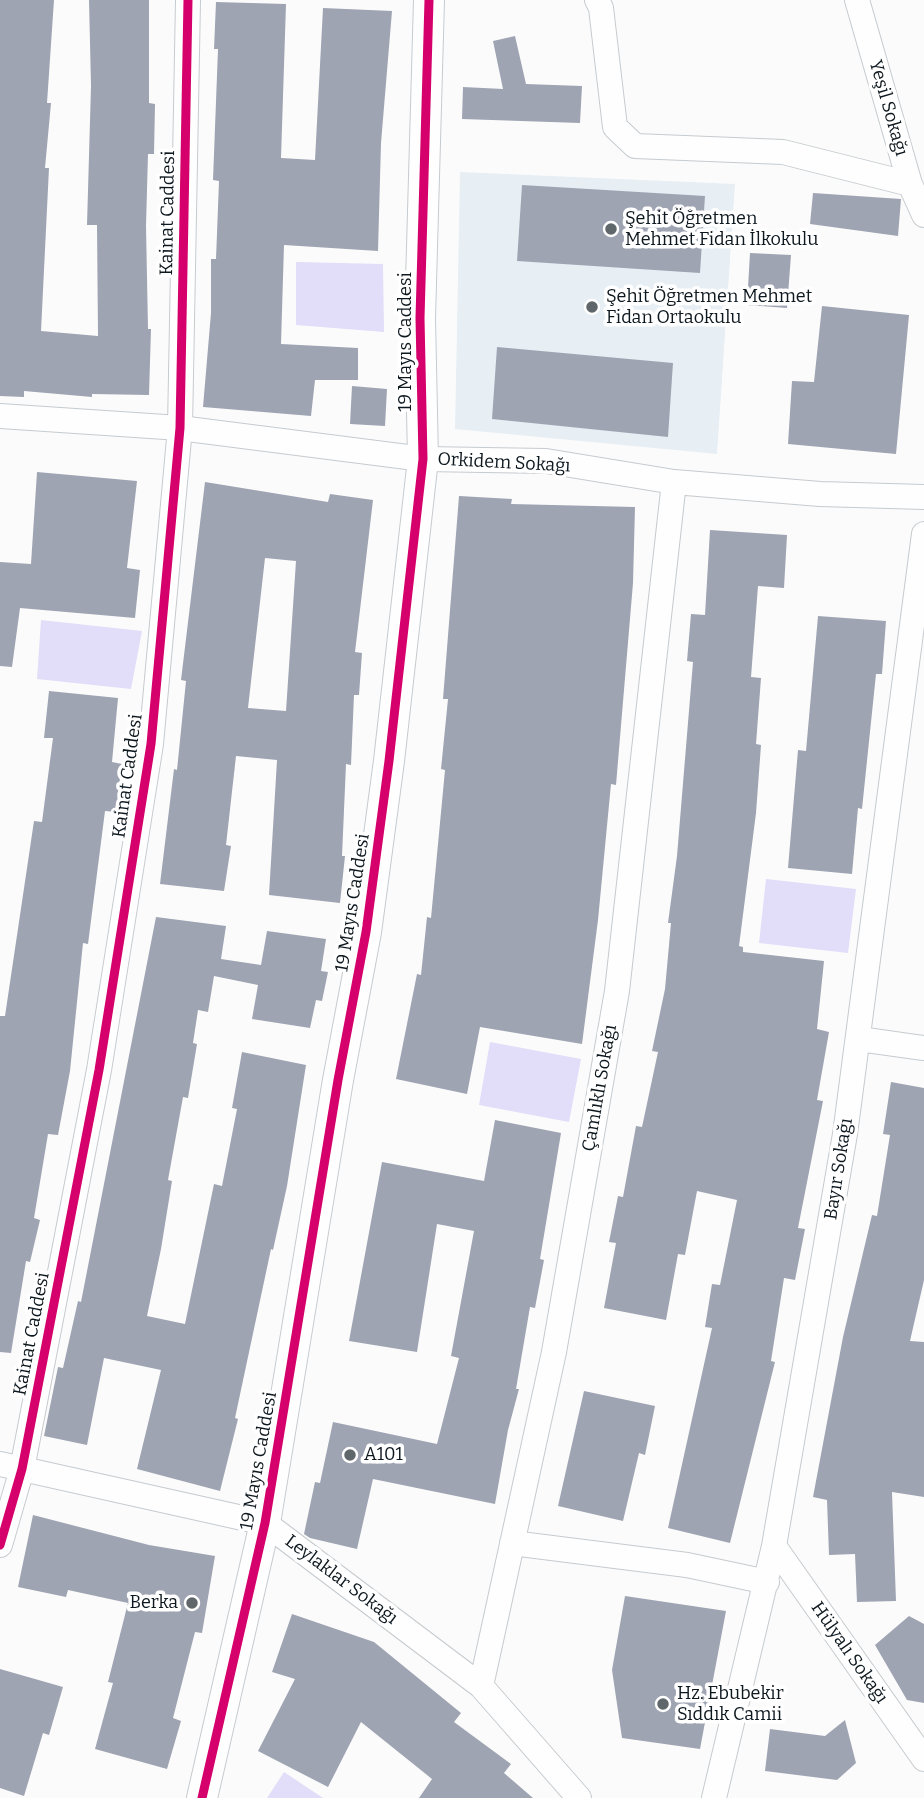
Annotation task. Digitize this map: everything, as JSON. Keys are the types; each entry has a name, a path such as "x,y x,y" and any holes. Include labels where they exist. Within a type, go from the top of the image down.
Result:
{"street":[{"name":"Kainat Caddesi","path":"0,1545 11,1467 99,1070 150,744 180,428 188,0"},
{"name":"19 Mayıs Caddesi","path":"202,1798 265,1523 338,1080 366,932 391,748 424,459 420,318 429,0"},
{"path":"597,0 601,8 615,127 635,146 783,152 910,184"},
{"name":"Yeşil Sokağı","path":"856,0 910,184 924,215"},
{"name":"Orkidem Sokağı","path":"0,416 180,428 424,459 545,461 674,482 820,494 924,496"},
{"name":"Çamlıklı Sokağı","path":"481,1686 554,1352 617,991 674,482"},
{"name":"Bayır Sokağı","path":"714,1798 767,1582 843,1148 924,534"},
{"path":"859,1038 924,1048"},
{"name":"Leylaklar Sokağı","path":"11,1467 265,1523 481,1686 579,1798"},
{"path":"512,1543 687,1565 767,1582"},
{"name":"Hülyalı Sokağı","path":"774,1546 924,1759"}],"shaded area":[{"name":"Şehit Öğretmen Mehmet Fidan Ortaokulu","path":"460,172 735,184 717,454 455,429"},
{"path":"296,262 383,264 384,332 296,325"},
{"path":"41,620 142,631 131,689 37,679"},
{"path":"766,879 856,889 848,953 759,943"},
{"path":"490,1042 581,1059 569,1122 479,1105"},
{"path":"284,1772 323,1798 267,1798"}],"building":[{"path":"0,0 54,0 47,103 51,103 45,168 49,168 41,331 98,336 97,225 87,225 91,86 89,0 149,0 149,103 155,104 154,154 148,154 146,226 148,329 151,329 149,395 92,394 92,397 24,391 24,397 0,396"},
{"path":"216,2 286,4 281,158 315,160 323,8 392,11 381,143 378,251 284,245 281,344 358,348 358,380 315,380 311,416 203,407 211,313 211,259 216,259 219,181 213,180 218,49 214,49"},
{"path":"515,36 526,84 582,86 580,123 462,119 463,87 503,89 493,41"},
{"name":"Şehit Öğretmen Mehmet Fidan İlkokulu","path":"522,185 705,196 700,273 517,261"},
{"path":"813,193 901,199 898,236 810,224"},
{"path":"750,253 791,255 787,308 747,305"},
{"path":"822,306 909,315 896,454 788,444 792,381 814,382"},
{"path":"497,347 673,363 668,437 492,419"},
{"path":"352,386 387,389 385,426 350,424"},
{"path":"37,472 137,481 127,568 140,570 135,618 20,608 12,667 0,666 0,562 31,564"},
{"path":"205,482 328,502 330,494 373,500 355,652 362,653 359,695 354,695 351,765 346,764 342,856 345,856 340,903 269,895 277,760 236,756 226,845 231,846 224,891 160,884 174,769 177,770 186,681 181,680","holes":["265,558 296,561 286,711 248,708"]},
{"path":"459,496 512,499 511,504 635,507 633,583 616,785 611,784 598,920 582,1044 480,1027 467,1094 396,1079 417,974 421,975 427,917 431,918 445,770 441,769 448,699 443,699"},
{"path":"710,530 787,535 784,588 758,586 751,677 761,678 756,744 761,745 756,813 739,946 743,947 743,952 824,961 817,1029 829,1032 817,1100 823,1101 798,1228 805,1229 795,1280 784,1278 771,1361 775,1362 730,1543 668,1528 712,1328 705,1327 712,1284 720,1285 737,1200 697,1191 685,1255 678,1254 666,1320 604,1308 616,1243 609,1242 618,1196 623,1197 636,1126 642,1127 658,1052 652,1051 665,989 671,923 668,923 677,856 693,662 687,661 691,614 705,615"},
{"path":"818,616 886,621 882,674 876,674 862,809 858,808 852,874 788,868 798,750 806,751"},
{"path":"49,691 118,698 112,762 122,764 116,812 105,811 88,944 83,943 70,1071 58,1135 48,1134 34,1218 40,1220 30,1262 26,1261 11,1353 0,1352 0,1016 5,1016 34,821 42,822 53,738 44,738"},
{"path":"156,917 226,926 221,959 261,965 267,931 326,939 321,971 328,972 322,1001 316,1000 310,1028 252,1019 258,985 214,976 208,1012 198,1010 193,1043 197,1044 188,1098 183,1097 168,1180 172,1181 161,1249 147,1316 185,1324 214,1184 222,1186 237,1109 232,1108 242,1052 306,1065 287,1186 235,1418 238,1419 220,1491 137,1469 161,1370 104,1358 87,1445 44,1436 58,1367 63,1368 78,1301 81,1302"},
{"path":"891,1082 924,1088 924,1280 910,1341 924,1342 924,1497 892,1492 896,1601 857,1602 855,1554 829,1555 827,1500 813,1497 843,1337 872,1215 877,1216 890,1135 883,1134"},
{"path":"495,1120 561,1133 540,1259 544,1260 535,1308 530,1307 516,1389 519,1389 508,1430 495,1504 373,1479 357,1549 310,1538 304,1534 315,1482 320,1483 333,1422 437,1444 459,1358 451,1356 474,1231 437,1224 417,1352 349,1341 382,1162 484,1181"},
{"path":"584,1391 655,1406 645,1455 639,1453 623,1521 558,1506"},
{"path":"33,1515 149,1545 215,1556 202,1633 195,1632 173,1718 181,1721 167,1769 95,1749 113,1683 108,1682 128,1603 68,1590 66,1597 18,1587"},
{"name":"Hz. Ebubekir Sıddık Camii","path":"625,1596 726,1611 700,1749 622,1738 612,1670"},
{"path":"292,1614 374,1642 461,1713 454,1722 511,1764 504,1773 533,1798 419,1798 432,1779 361,1722 328,1787 258,1751 295,1679 272,1672"},
{"path":"909,1616 924,1624 924,1703 907,1700 875,1645"},
{"path":"0,1669 63,1687 49,1735 43,1733 24,1796 0,1788"},
{"path":"845,1720 856,1763 837,1780 765,1771 770,1729 825,1736"}],"cycle path":[{"path":"0,1545 22,1469 99,1070 151,744 180,428 188,0"},
{"path":"202,1798 265,1523 338,1080 366,932 389,761 423,459 420,318 429,0"}],"place":[{"name":"Şehit Öğretmen Mehmet Fidan İlkokulu","path":"611,229"},
{"name":"Şehit Öğretmen Mehmet Fidan Ortaokulu","path":"592,307"},
{"name":"A101","path":"350,1455"},
{"name":"Berka","path":"192,1603"},
{"name":"Hz. Ebubekir Sıddık Camii","path":"663,1704"}]}
